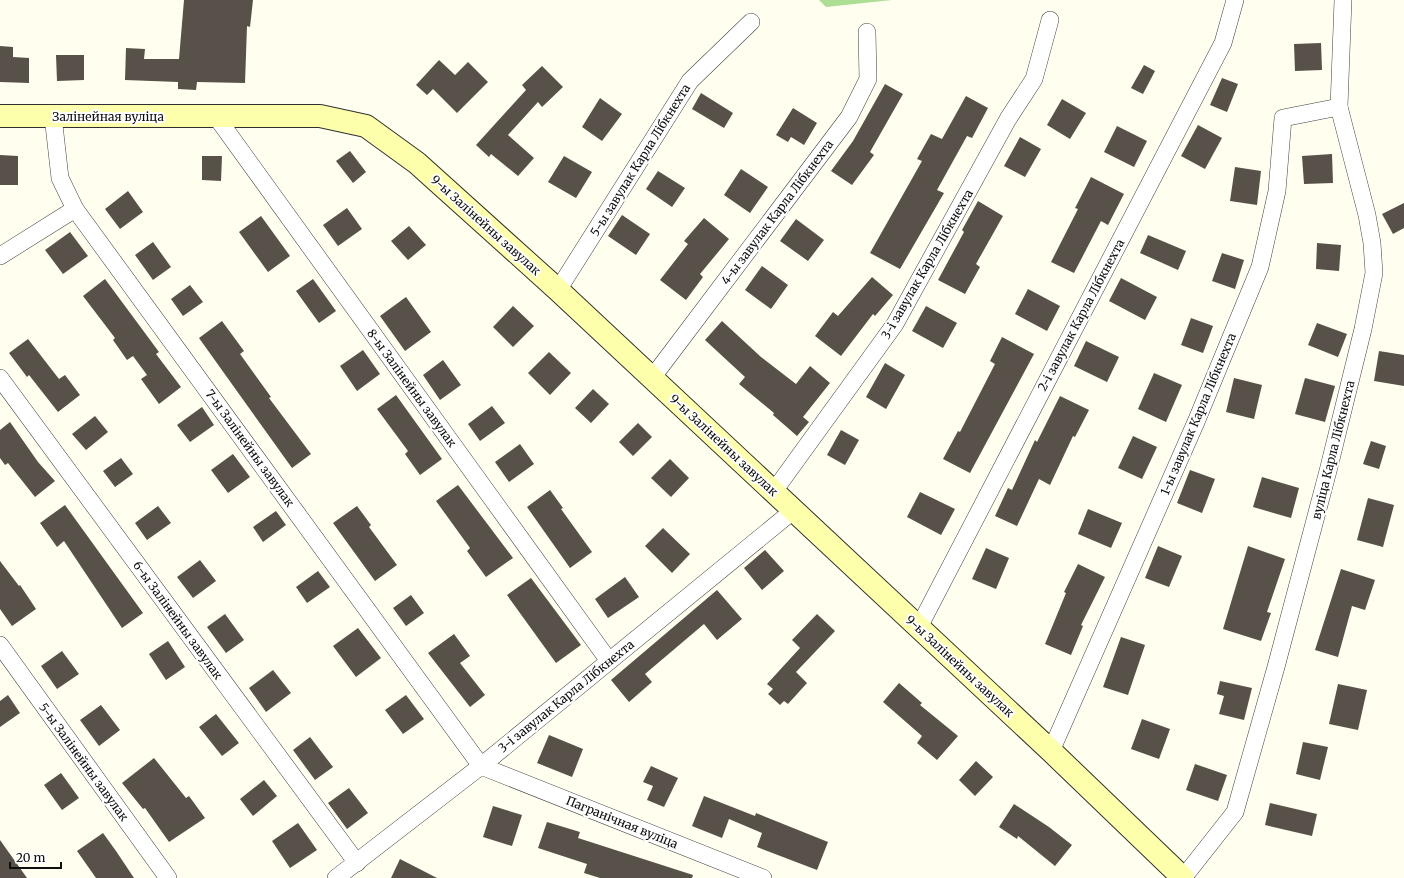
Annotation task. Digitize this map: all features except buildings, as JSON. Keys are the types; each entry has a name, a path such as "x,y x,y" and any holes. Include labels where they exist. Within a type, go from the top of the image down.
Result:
{"street":[{"name":"2-і завулак Карла Лібкнехта","path":"919,627 1223,43 1235,0"},
{"name":"вуліца Карла Лібкнехта","path":"1183,878 1236,812 1276,667 1363,329 1374,273 1372,243 1367,215 1339,107 1343,0"},
{"name":"3-і завулак Карла Лібкнехта","path":"774,491 895,324 1008,119 1034,79 1050,20"},
{"name":"5-ы завулак Карла Лібкнехта","path":"558,290 690,81 751,22"},
{"name":"4-ы завулак Карла Лібкнехта","path":"652,378 849,117 868,79 867,32"},
{"name":"1-ы завулак Карла Лібкнехта","path":"1051,751 1196,422 1260,267 1277,191 1283,118 1339,107"},
{"name":"9-ы Залінейны завулак","path":"215,115 320,116 366,126 417,163 558,290 774,491 1051,751 1183,878"},
{"name":"Залінейная вуліца","path":"0,116 215,115"},
{"name":"8-ы Залінейны завулак","path":"215,115 608,661"},
{"name":"7-ы Залінейны завулак","path":"53,116 60,178 75,209 481,766"},
{"path":"0,256 75,209"},
{"name":"6-ы Залінейны завулак","path":"0,378 357,862"},
{"name":"3-і завулак Карла Лібкнехта","path":"336,878 481,766 794,510"},
{"name":"5-ы Залінейны завулак","path":"0,645 168,878"},
{"name":"Пагранічная вуліца","path":"481,766 763,878"}],"green space":[{"path":"819,0 892,0 826,7"}]}
